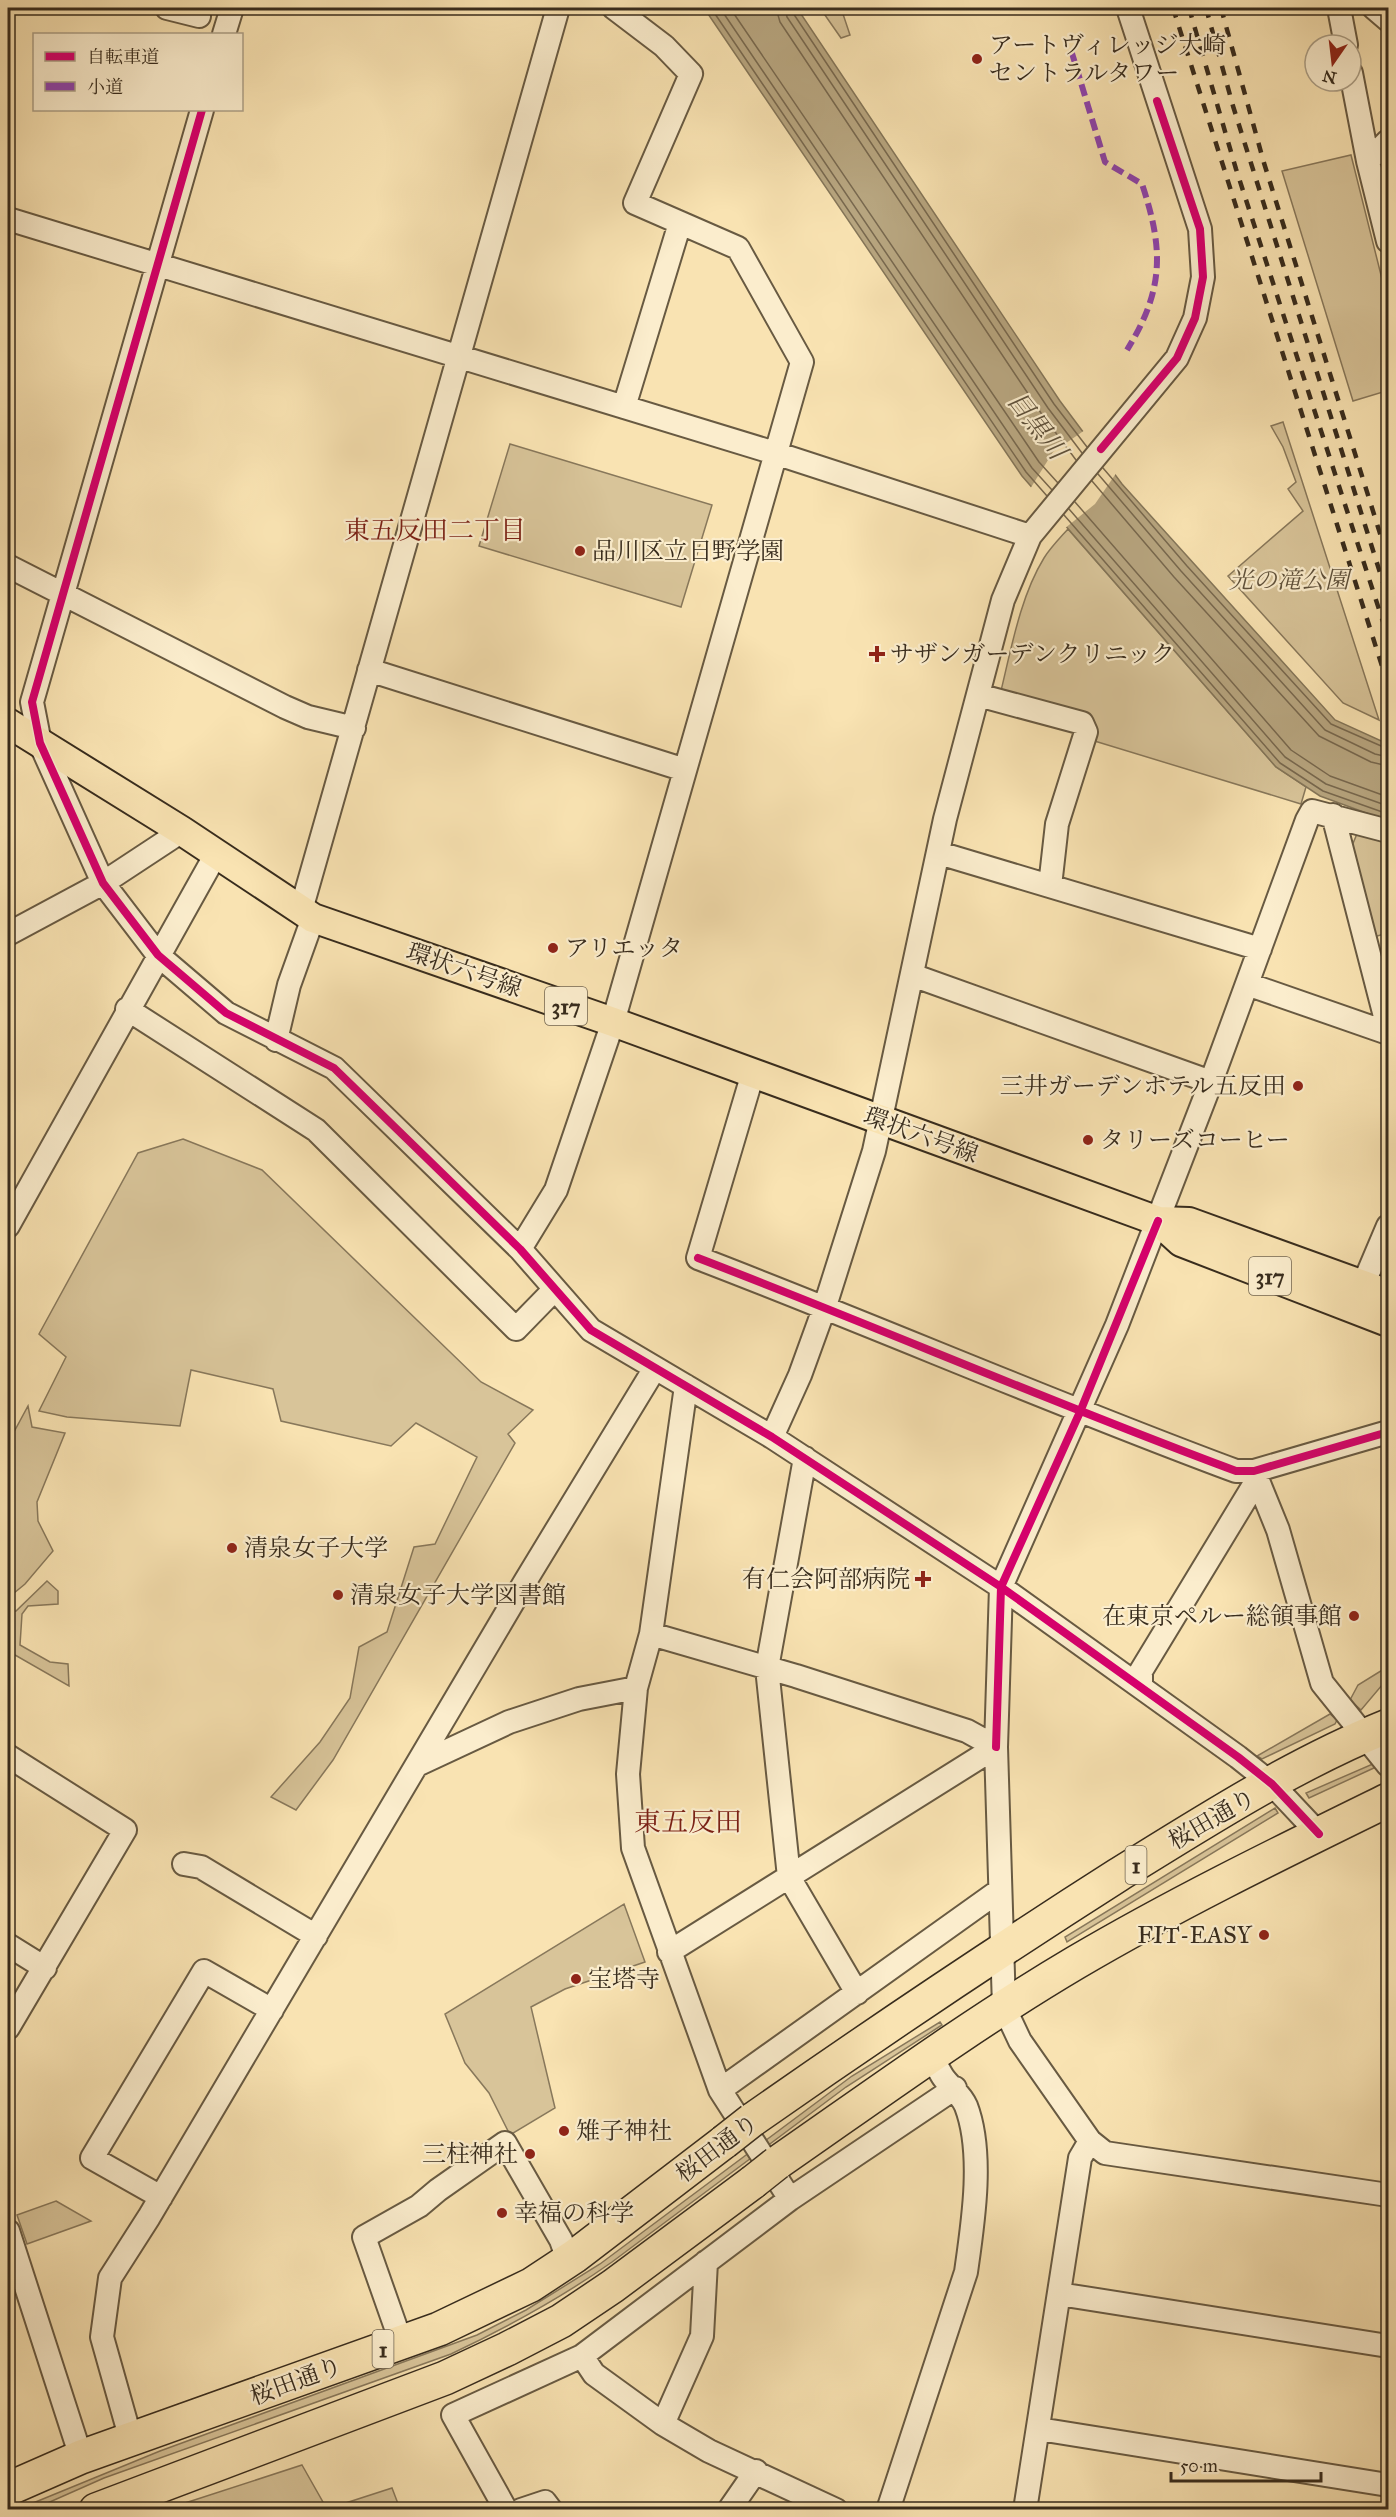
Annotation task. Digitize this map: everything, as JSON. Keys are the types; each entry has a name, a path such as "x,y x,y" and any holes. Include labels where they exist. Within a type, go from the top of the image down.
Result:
{"highway":[{"name":"桜田通り","path":"8,2489 81,2457 401,2342 491,2306 568,2260 752,2120 1002,1950 1192,1829 1272,1784 1377,1731"},
{"name":"桜田通り","path":"96,2510 445,2378 561,2321 614,2286 765,2172 1004,2007 1151,1919 1389,1800"}],"main road":[{"name":"環状六号線","path":"8,723 182,831 307,914 613,1022 1158,1221 1189,1222 1376,1289"},
{"name":"環状六号線","path":"1158,1221 1181,1242 1389,1322"},
{"path":"1377,1731 1389,1708"}],"street":[{"path":"167,8 199,16"},
{"path":"224,33 232,8"},
{"path":"276,1040 369,670 558,8"},
{"path":"520,1249 556,1190 613,1022 774,453 802,362 738,248 634,203 691,74 664,46 614,8"},
{"path":"772,1437 800,1376 825,1306 882,1120 939,853 1003,600 1030,536 1177,358 1196,318 1203,276 1200,229 1128,8"},
{"path":"1339,8 1344,33"},
{"path":"1374,8 1389,20"},
{"path":"1355,93 1368,161 1389,241"},
{"path":"202,111 32,702 40,743 103,883 158,955 225,1013 334,1068 520,1249 591,1330 806,1458 1001,1587 1272,1784 1319,1834"},
{"path":"1368,161 1389,141"},
{"path":"8,219 774,453 1030,536"},
{"path":"624,407 680,223"},
{"path":"8,566 285,707 308,717 354,728"},
{"path":"369,670 685,770"},
{"path":"978,695 1082,723 1086,732 1058,824 1050,886"},
{"path":"1389,831 1312,811 1307,820 1158,1221 1080,1413 1001,1587 996,1747 1004,2007 1020,2041 1090,2141 1105,2153 1138,2159 1389,2195"},
{"path":"1333,815 1389,1028"},
{"path":"8,934 103,883 182,831"},
{"path":"939,853 1260,949"},
{"path":"8,1222 216,854"},
{"path":"912,975 1211,1082"},
{"path":"1247,984 1389,1033"},
{"path":"127,1010 315,1130 516,1329 555,1289"},
{"path":"753,1073 698,1258 825,1306 1080,1413 1236,1471 1256,1476 1389,1432"},
{"path":"1376,1289 1389,1226"},
{"path":"131,2440 102,2337 110,2278 161,2197 655,1368"},
{"path":"686,1386 651,1634 636,1688 628,1774 633,1848 720,2091 790,2199"},
{"path":"806,1458 767,1668 789,1877 857,1993"},
{"path":"1140,1687 1142,1671 1256,1476"},
{"path":"1256,1476 1278,1530 1322,1683 1377,1731 1389,1765"},
{"path":"651,1634 967,1731 996,1747"},
{"path":"417,1765 509,1722 579,1699 636,1688"},
{"path":"669,1952 996,1747"},
{"path":"8,1756 125,1830 8,2028"},
{"path":"184,1864 201,1867 316,1936"},
{"path":"720,2091 1000,1890"},
{"path":"8,1945 45,1968"},
{"path":"161,2197 92,2158 204,1971 272,2010"},
{"path":"888,2510 966,2272 974,2193 973,2138 965,2105 955,2088 944,2079 932,2057"},
{"path":"506,2510 453,2415 582,2356 790,2199 955,2088"},
{"path":"1024,2510 1039,2429 1080,2158 1090,2141"},
{"path":"401,2342 364,2237 419,2206 505,2143 561,2240 568,2260"},
{"path":"8,2231 81,2457"},
{"path":"663,2424 702,2336 706,2262"},
{"path":"1059,2294 1389,2346"},
{"path":"582,2356 594,2374 663,2424 709,2451 836,2510"},
{"path":"482,2360 495,2396"},
{"path":"1039,2429 1389,2485"},
{"path":"729,2510 756,2471"},
{"path":"521,2510 545,2502 551,2510"}],"green space":[{"path":"820,8 841,8 850,35 841,38"},
{"path":"1351,155 1387,299 1383,392 1353,401 1282,171"},
{"name":"光の滝公園","path":"1283,422 1379,720 1343,703 1228,576 1303,511 1288,489 1296,482 1283,447 1271,426"},
{"path":"510,444 712,505 681,607 479,546"},
{"path":"1068,529 1276,767 1306,787 1301,804 1088,739 1000,695 1022,607 1044,558"},
{"path":"1359,829 1388,838 1388,933 1370,938 1349,853"},
{"path":"183,1139 262,1170 481,1382 533,1410 508,1434 515,1443 333,1760 296,1810 271,1797 320,1742 350,1698 359,1647 387,1632 414,1547 435,1544 477,1457 416,1423 391,1446 281,1421 273,1389 191,1370 180,1426 67,1417 39,1411 66,1357 39,1334 138,1153"},
{"path":"28,1406 32,1427 65,1433 37,1502 38,1521 53,1551 25,1584 8,1598 8,1443"},
{"path":"47,1581 58,1591 58,1604 28,1606 22,1614 20,1645 50,1662 68,1664 69,1686 8,1651 8,1612 16,1611"},
{"path":"1384,1669 1388,1672 1388,1678 1361,1710 1350,1700 1358,1685"},
{"path":"1330,1714 1337,1720 1335,1724 1262,1759 1257,1756"},
{"path":"1375,1763 1376,1767 1309,1798 1306,1793"},
{"path":"1275,1808 1278,1813 1067,1942 1065,1937"},
{"path":"624,1904 645,1962 565,1989 531,2007 555,2108 510,2135 489,2093 465,2063 445,2014"},
{"path":"940,2022 942,2025 846,2087 612,2262 514,2323 451,2354 104,2478 34,2509 16,2510 160,2451 477,2335 526,2310 600,2264 852,2076"},
{"path":"56,2201 91,2221 27,2244 17,2215"},
{"path":"302,2465 327,2509 392,2488 400,2509 182,2510 179,2505"}],"water":[{"name":"目黒川","path":"704,8 797,8 1060,401 1122,484 1335,720 1388,744 1388,821 1320,796 1276,767 1022,476"}],"pier":[{"path":"1085,430 1117,472 1095,504 1064,529 1030,489 1053,452"}],"railway":[{"path":"1173,8 1388,685"},
{"path":"1189,8 1236,169 1388,637"},
{"path":"1206,8 1233,106 1388,598"},
{"path":"1221,8 1264,163 1388,559"}],"marked path":[{"path":"1071,50 1105,162 1142,184 1154,229 1157,250 1154,289 1148,308 1127,350"}],"cycle path":[{"path":"1101,449 1177,358 1195,318 1203,277 1200,229 1157,101"},
{"path":"202,111 32,702 40,743 103,883 158,955 226,1013 334,1068 520,1249 591,1330 772,1437 1001,1587 1238,1757 1272,1784 1319,1834"},
{"path":"996,1747 1001,1587 1080,1412 1158,1221"},
{"path":"698,1258 1236,1471 1254,1471 1388,1432"}],"place":[{"name":"アートヴィレッジ大崎 セントラルタワー","path":"977,59"},
{"name":"品川区立日野学園","path":"580,551"},
{"name":"サザンガーデンクリニック","path":"877,654"},
{"name":"アリエッタ","path":"553,948"},
{"name":"三井ガーデンホテル五反田","path":"1298,1086"},
{"name":"タリーズコーヒー","path":"1088,1140"},
{"name":"清泉女子大学","path":"232,1548"},
{"name":"有仁会阿部病院","path":"923,1579"},
{"name":"清泉女子大学図書館","path":"338,1595"},
{"name":"在東京ペルー総領事館","path":"1354,1616"},
{"name":"FIT-EASY","path":"1264,1935"},
{"name":"宝塔寺","path":"576,1979"},
{"name":"雉子神社","path":"564,2131"},
{"name":"三柱神社","path":"530,2154"},
{"name":"幸福の科学","path":"502,2213"}],"district":[{"name":"東五反田二丁目","path":"435,530"},
{"name":"東五反田","path":"688,1822"}]}
